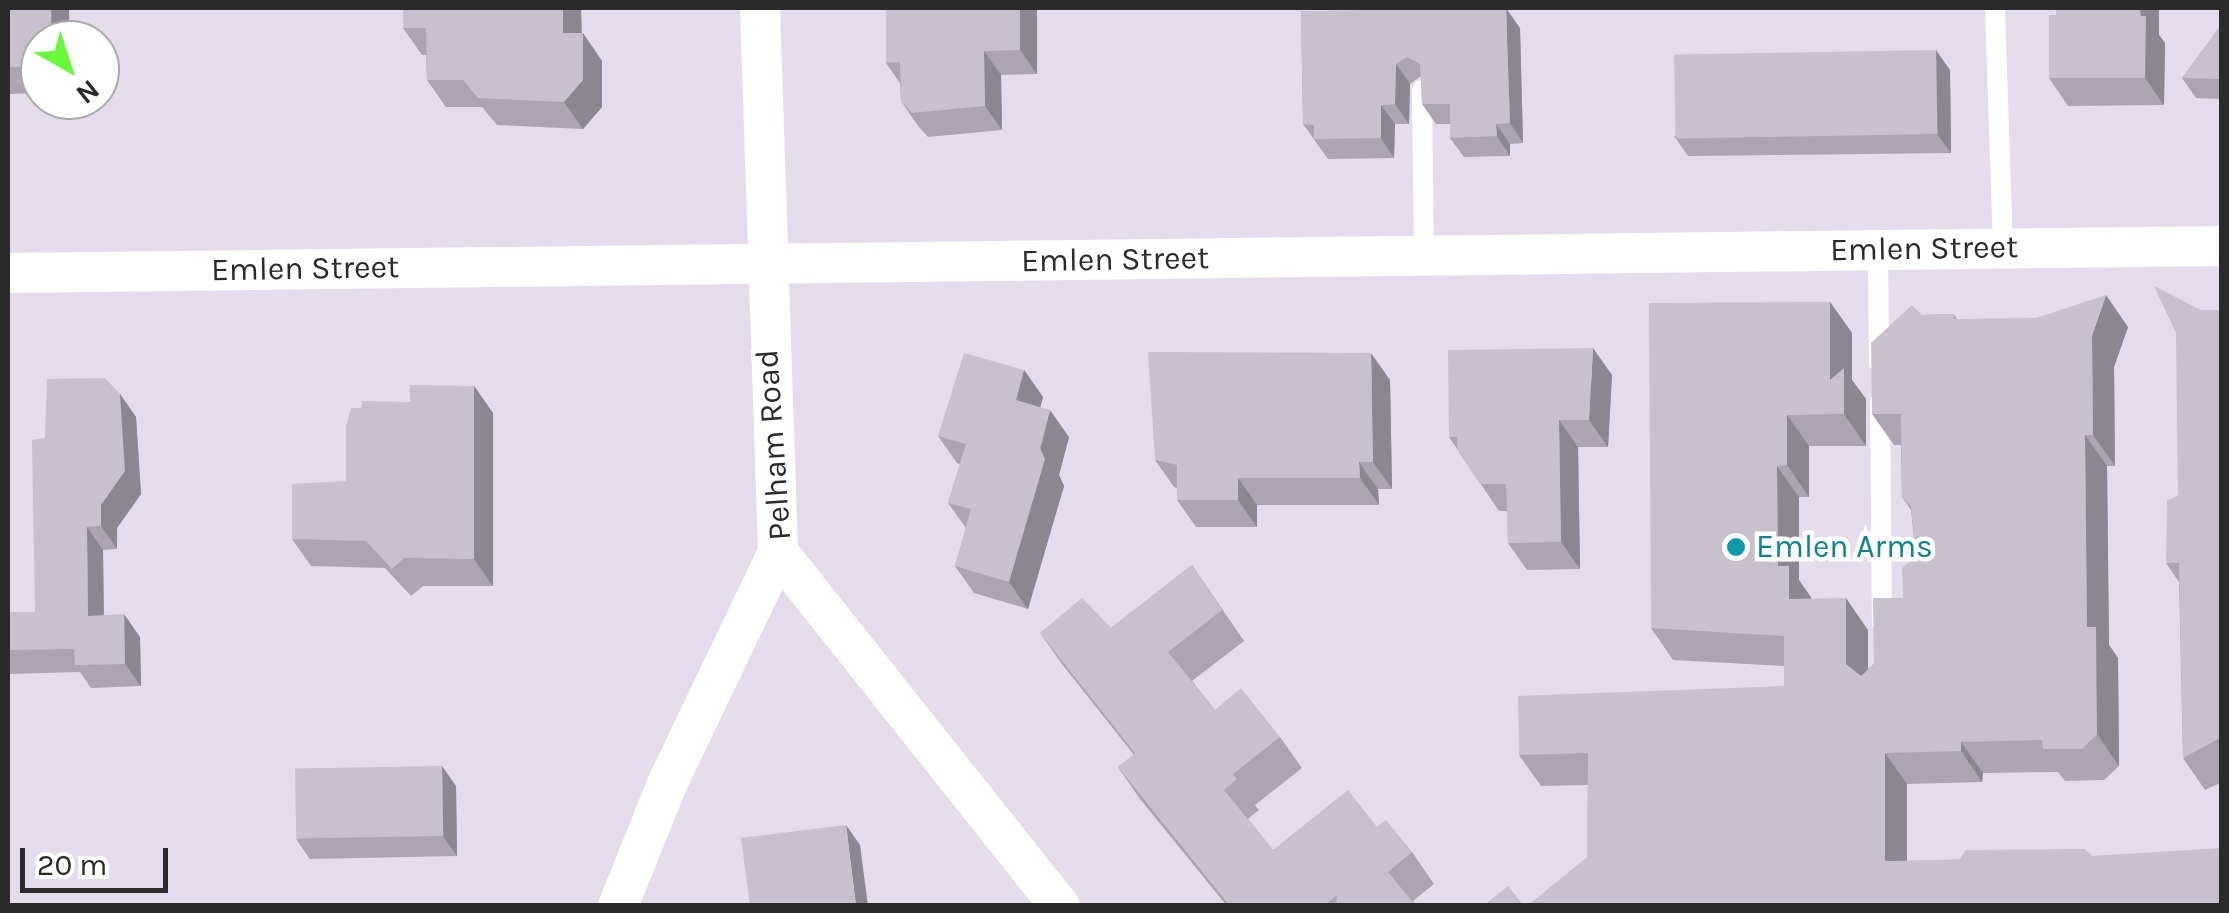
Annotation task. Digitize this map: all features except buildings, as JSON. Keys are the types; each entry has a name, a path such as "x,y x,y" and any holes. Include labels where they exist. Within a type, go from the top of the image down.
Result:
{"street":[{"name":"Pelham Road","path":"760,8 763,264 778,552 1060,906"},
{"name":"Emlen Street","path":"8,273 2222,246"},
{"path":"618,906 666,784 778,552"}],"lane":[{"path":"1995,8 2002,248"},
{"path":"1422,90 1424,255"},
{"path":"1878,250 1882,637"}],"place":[{"name":"Emlen Arms","path":"1736,547"}]}
